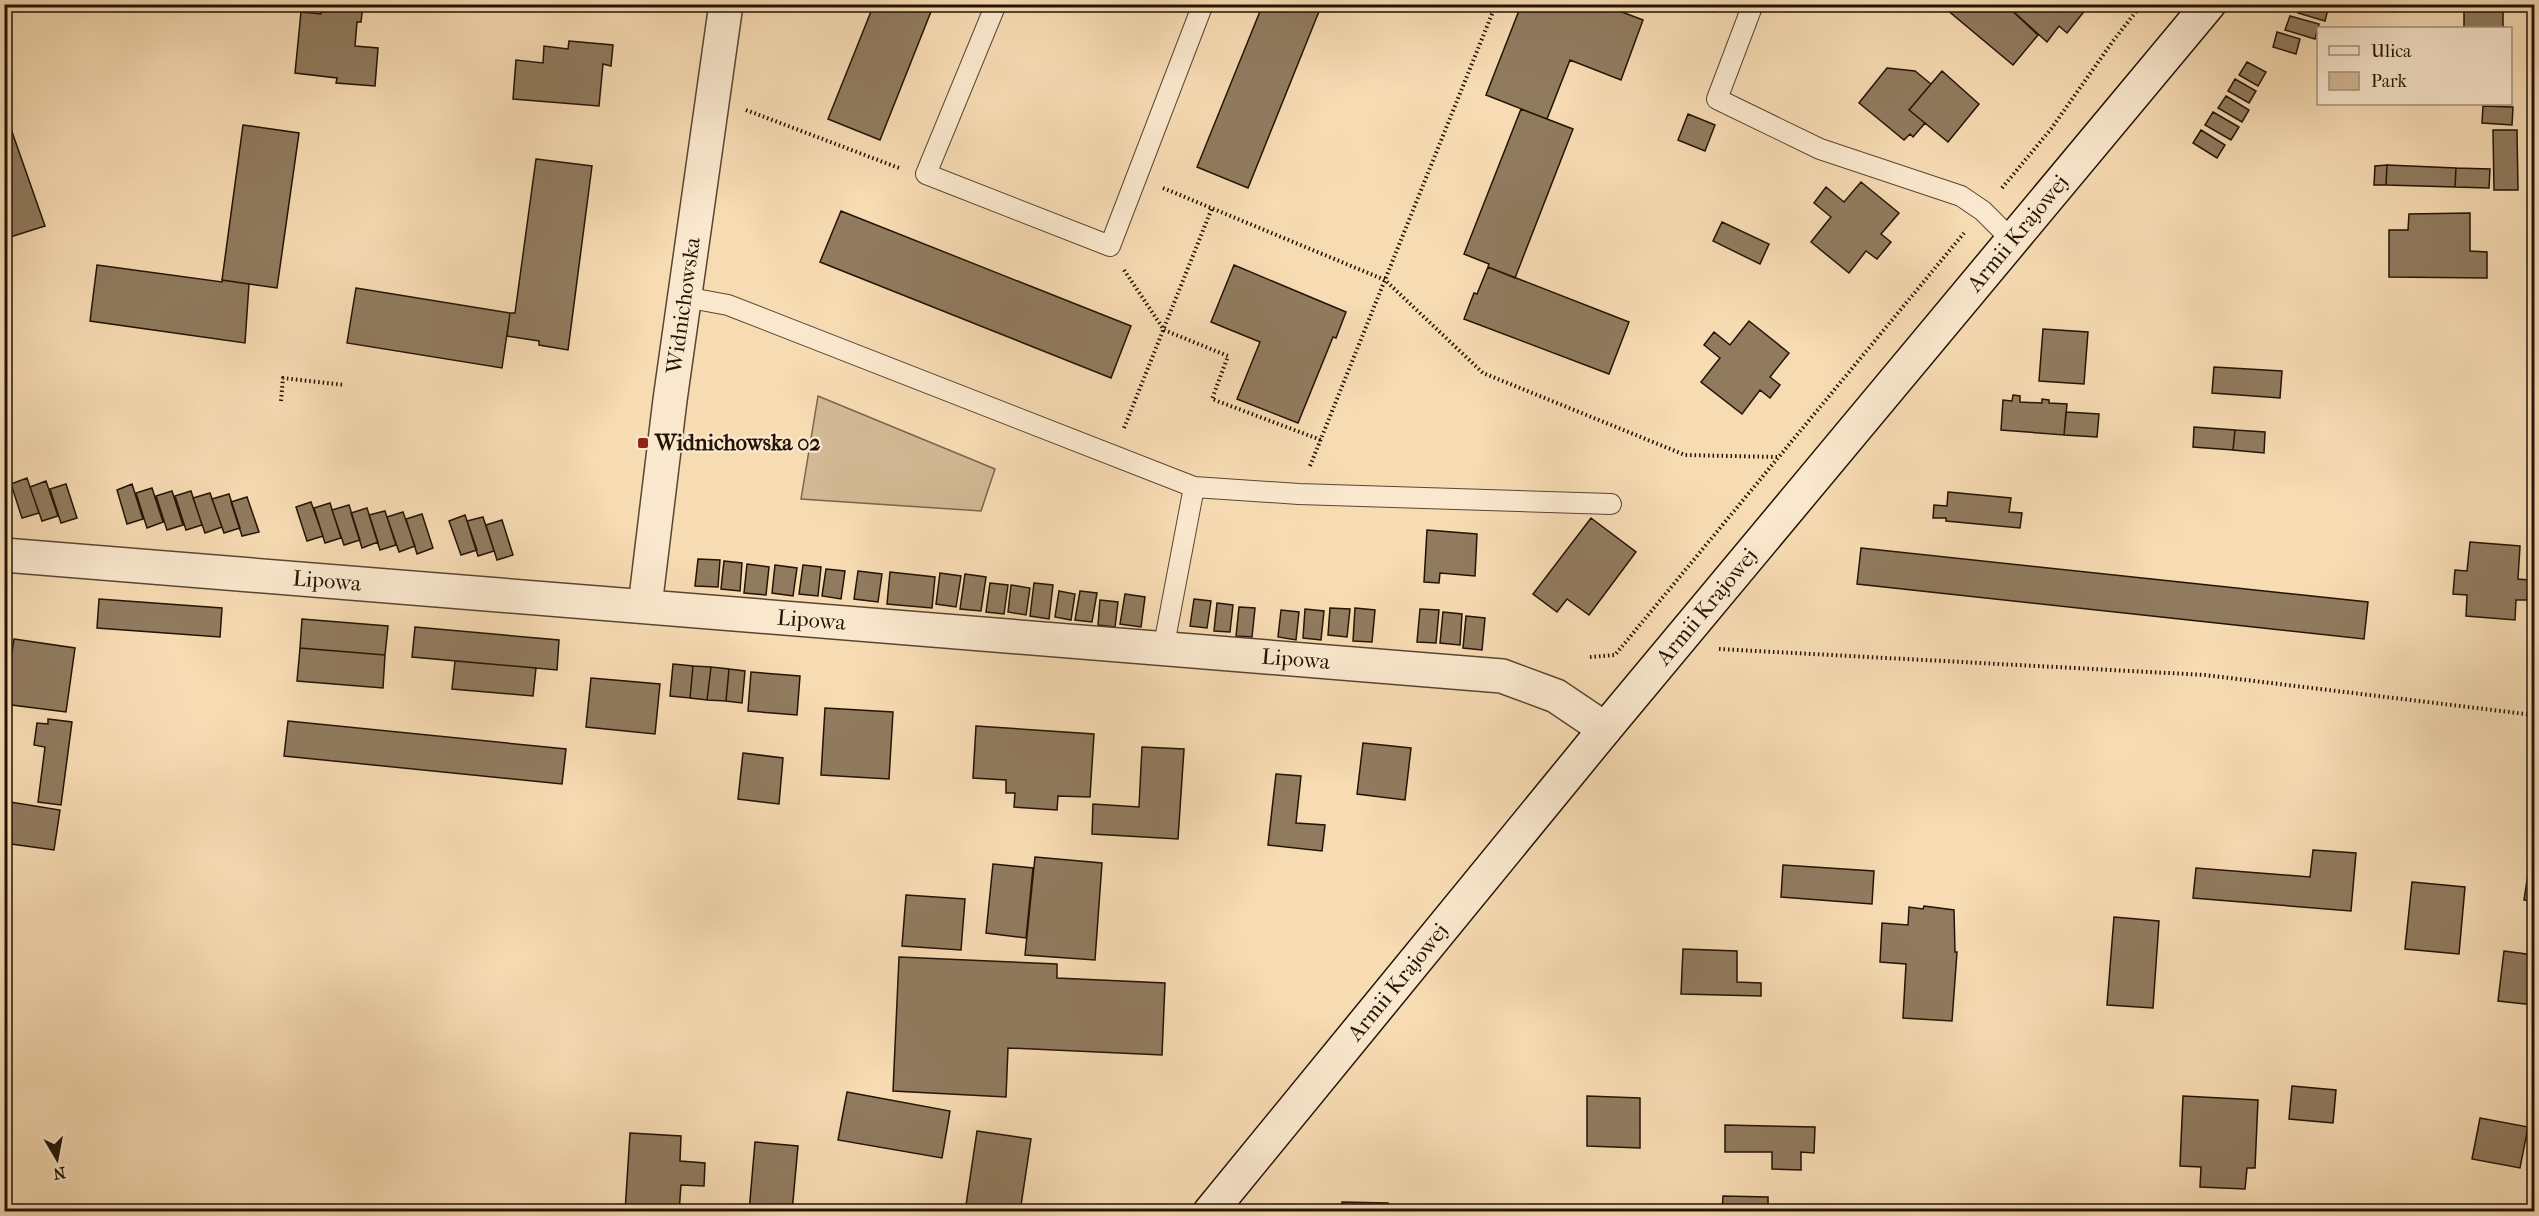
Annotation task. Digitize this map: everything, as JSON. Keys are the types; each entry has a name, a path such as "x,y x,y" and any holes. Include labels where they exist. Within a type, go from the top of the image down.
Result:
{"street":[{"name":"Widnichowska","path":"645,606 726,4"},
{"name":"Armii Krajowej","path":"1210,1212 1605,729 2209,4"},
{"name":"Lipowa","path":"4,555 1502,676 1556,696 1605,729"}],"lane":[{"path":"996,4 926,174 1110,246 1203,4"},
{"path":"1753,4 1717,99 1820,149 1961,196 1983,211 2012,240"},
{"path":"685,297 729,305 1194,488 1299,494 1611,504"},
{"path":"1163,650 1194,488"}],"path":[{"path":"1299,494 1496,4"},
{"path":"713,97 908,171 926,174"},
{"path":"1138,177 1385,280 1483,373 1685,455 1778,457 1615,655 1590,657"},
{"path":"1113,456 1212,208"},
{"path":"1118,261 1164,330 1228,356 1212,399 1321,440"},
{"path":"281,401 283,378 344,385"},
{"path":"1677,645 1734,651 2205,675 2535,715"},
{"path":"2531,1212 2535,1201"}],"green space":[{"path":"818,396 995,469 981,511 801,499"}],"building":[{"path":"322,4 363,4 361,22 357,22 355,46 378,48 375,86 336,83 337,78 295,73 301,12 321,14"},
{"path":"874,4 934,4 880,140 828,119"},
{"path":"1263,4 1322,4 1248,188 1197,167"},
{"path":"1517,4 1601,4 1643,20 1621,80 1570,60 1547,119 1486,95 1520,8"},
{"path":"1696,4 1718,4 1715,12"},
{"path":"1940,4 2005,4 2038,35 2013,65"},
{"path":"2005,4 2090,4 2067,33 2059,26 2047,42"},
{"path":"2300,4 2329,5 2325,21 2298,13"},
{"path":"2370,4 2397,4 2395,12"},
{"path":"2464,4 2503,4 2503,27 2464,27"},
{"path":"2290,16 2319,24 2315,39 2285,30"},
{"path":"2277,32 2300,39 2296,54 2273,47"},
{"path":"569,41 613,45 611,66 603,64 599,106 513,99 516,60 543,63 544,46 568,49"},
{"path":"2247,62 2266,72 2258,86 2239,75"},
{"path":"1887,68 1915,71 1931,84 1909,110 1925,123 1913,137 1910,134 1904,140 1859,103"},
{"path":"1942,71 1979,104 1948,142 1909,110"},
{"path":"2235,79 2256,91 2249,103 2228,91"},
{"path":"2226,96 2249,110 2242,122 2218,108"},
{"path":"2483,106 2513,107 2512,125 2482,123"},
{"path":"4,109 45,226 4,239"},
{"path":"1521,109 1573,129 1515,278 1464,254"},
{"path":"2213,112 2239,127 2231,140 2205,125"},
{"path":"1688,114 1715,125 1705,151 1678,140"},
{"path":"243,125 299,133 277,288 222,280"},
{"path":"2201,130 2225,145 2217,158 2193,143"},
{"path":"2493,130 2517,130 2518,190 2494,190"},
{"path":"536,159 592,166 568,350 539,345 539,341 507,336 510,313 515,313"},
{"path":"2387,165 2456,168 2455,187 2386,185"},
{"path":"2387,165 2386,185 2374,185 2375,166"},
{"path":"2456,168 2490,169 2489,188 2455,187"},
{"path":"1861,182 1899,213 1881,234 1891,242 1877,259 1866,251 1849,273 1811,242 1831,217 1814,203 1826,187 1844,202"},
{"path":"841,211 1131,326 1111,378 820,262"},
{"path":"2470,213 2470,251 2487,252 2487,278 2389,277 2389,230 2408,230 2409,214"},
{"path":"1722,222 1769,244 1760,264 1713,241"},
{"path":"97,265 249,284 245,343 90,321"},
{"path":"1234,265 1346,312 1336,338 1333,337 1298,423 1237,399 1260,342 1211,322"},
{"path":"1488,267 1629,322 1609,374 1464,319 1474,293 1477,294"},
{"path":"356,288 510,313 502,368 347,343"},
{"path":"1749,321 1789,353 1770,377 1780,385 1770,398 1760,390 1742,414 1701,382 1720,358 1704,345 1714,332 1730,345"},
{"path":"2043,329 2088,332 2084,384 2039,381"},
{"path":"2214,367 2282,371 2280,398 2212,393"},
{"path":"2013,395 2020,396 2020,402 2042,403 2042,399 2049,400 2049,403 2067,404 2064,435 2001,430 2003,400 2012,401"},
{"path":"2066,412 2099,414 2097,437 2064,435"},
{"path":"2194,427 2235,430 2233,450 2193,447"},
{"path":"2235,430 2265,432 2264,453 2233,450"},
{"path":"27,478 39,513 22,518 11,484"},
{"path":"46,481 58,516 42,521 30,487"},
{"path":"66,484 77,518 61,523 50,489"},
{"path":"132,484 143,519 127,524 117,490"},
{"path":"152,488 163,522 147,528 136,493"},
{"path":"172,491 183,525 167,530 156,496"},
{"path":"191,491 202,525 186,530 175,496"},
{"path":"1948,492 2011,498 2009,512 2022,513 2020,528 1933,518 1934,505 1947,506"},
{"path":"210,493 222,527 205,533 193,498"},
{"path":"229,494 240,528 224,533 212,499"},
{"path":"247,497 259,532 242,536 231,502"},
{"path":"311,502 323,536 307,541 296,507"},
{"path":"330,503 341,538 325,543 314,508"},
{"path":"349,505 360,540 344,545 332,510"},
{"path":"367,508 378,542 362,548 351,513"},
{"path":"385,511 396,545 380,550 369,515"},
{"path":"403,512 415,546 399,552 387,517"},
{"path":"422,514 433,548 417,554 406,519"},
{"path":"465,515 477,550 461,555 449,521"},
{"path":"483,517 494,551 478,556 467,521"},
{"path":"1591,518 1636,552 1589,615 1567,599 1557,612 1533,594"},
{"path":"502,520 513,555 497,560 486,525"},
{"path":"1427,530 1477,534 1475,576 1440,573 1439,583 1424,582"},
{"path":"2470,542 2520,546 2518,579 2528,580 2527,600 2516,600 2515,620 2466,616 2467,595 2453,594 2455,570 2467,571"},
{"path":"1861,548 2368,602 2364,639 1857,584"},
{"path":"698,559 720,560 718,587 695,586"},
{"path":"724,561 742,563 740,591 721,589"},
{"path":"747,564 769,567 766,595 744,593"},
{"path":"775,565 797,568 793,596 772,593"},
{"path":"803,565 821,567 818,596 799,594"},
{"path":"826,569 845,571 841,599 822,596"},
{"path":"858,571 882,574 878,602 854,599"},
{"path":"890,572 935,577 932,608 887,604"},
{"path":"940,573 961,576 956,607 936,604"},
{"path":"965,574 986,577 981,611 960,609"},
{"path":"990,583 1008,585 1004,614 986,612"},
{"path":"1034,583 1053,585 1049,619 1030,616"},
{"path":"1011,585 1030,588 1026,615 1008,612"},
{"path":"1059,591 1075,594 1071,620 1055,617"},
{"path":"1080,591 1097,593 1092,622 1075,620"},
{"path":"1125,594 1145,597 1141,627 1120,624"},
{"path":"99,599 222,608 220,637 97,628"},
{"path":"1194,599 1211,601 1207,628 1190,626"},
{"path":"1100,600 1118,602 1115,627 1098,625"},
{"path":"1217,603 1233,605 1230,632 1214,631"},
{"path":"1239,607 1255,608 1252,637 1236,636"},
{"path":"1330,608 1350,609 1347,637 1328,635"},
{"path":"1355,608 1375,610 1372,642 1353,641"},
{"path":"1305,609 1324,611 1321,640 1303,638"},
{"path":"1420,609 1439,610 1436,643 1417,642"},
{"path":"1281,610 1299,612 1296,640 1278,637"},
{"path":"1443,612 1462,614 1460,645 1440,643"},
{"path":"1466,616 1485,618 1482,650 1463,648"},
{"path":"302,619 388,626 385,655 300,648"},
{"path":"415,627 559,640 557,670 412,657"},
{"path":"14,639 75,648 66,712 4,704"},
{"path":"300,648 385,655 383,688 297,681"},
{"path":"455,661 536,668 533,696 452,689"},
{"path":"673,664 693,666 690,698 670,696"},
{"path":"693,666 711,667 707,700 690,698"},
{"path":"711,667 729,669 726,701 707,700"},
{"path":"729,669 745,671 742,703 726,701"},
{"path":"751,672 800,676 797,715 748,711"},
{"path":"591,678 660,684 655,734 586,727"},
{"path":"825,708 893,712 889,779 821,775"},
{"path":"48,719 72,722 61,805 38,802 45,747 34,745 37,723 48,724"},
{"path":"288,721 566,749 562,784 284,756"},
{"path":"976,726 1094,734 1090,797 1058,796 1057,810 1014,807 1015,793 1006,793 1006,780 973,778"},
{"path":"1363,743 1411,748 1405,800 1357,794"},
{"path":"1142,747 1184,749 1178,839 1092,834 1093,804 1139,807"},
{"path":"743,753 783,758 779,804 738,799"},
{"path":"1276,774 1301,776 1296,823 1325,825 1322,851 1268,845"},
{"path":"4,801 60,810 54,850 4,843"},
{"path":"2313,850 2356,853 2351,911 2193,898 2196,868 2310,877"},
{"path":"1035,857 1102,863 1095,960 1025,955"},
{"path":"993,864 1033,868 1026,938 986,933"},
{"path":"1783,865 1874,871 1872,904 1781,897"},
{"path":"2528,874 2534,874 2534,902 2524,900"},
{"path":"2412,882 2465,887 2459,954 2405,949"},
{"path":"906,895 965,899 961,950 902,946"},
{"path":"1924,906 1954,910 1955,952 1957,952 1952,1021 1903,1018 1906,964 1880,962 1882,923 1908,925 1909,907 1923,909"},
{"path":"2114,917 2159,921 2153,1008 2107,1005"},
{"path":"1683,949 1737,951 1737,982 1761,983 1761,996 1681,994"},
{"path":"2504,951 2534,955 2534,1005 2498,1001"},
{"path":"899,957 1057,964 1057,978 1165,983 1162,1055 1008,1048 1006,1097 893,1091"},
{"path":"2292,1086 2336,1090 2333,1123 2289,1119"},
{"path":"847,1092 950,1111 942,1158 838,1140"},
{"path":"1587,1096 1640,1098 1640,1148 1587,1146"},
{"path":"2183,1096 2258,1100 2255,1168 2247,1168 2245,1189 2200,1187 2201,1167 2180,1166"},
{"path":"2480,1118 2528,1127 2520,1168 2472,1159"},
{"path":"1725,1125 1815,1127 1814,1153 1801,1152 1801,1170 1772,1169 1772,1152 1725,1152"},
{"path":"977,1131 1031,1139 1020,1212 965,1212"},
{"path":"630,1133 681,1136 680,1161 705,1163 704,1186 681,1185 679,1212 625,1212"},
{"path":"755,1142 798,1146 792,1212 749,1212"},
{"path":"1723,1196 1768,1197 1768,1212 1722,1212"},
{"path":"1342,1202 1388,1203 1388,1212 1341,1212"}],"place":[{"name":"Widnichowska 02","path":"643,443"}]}
